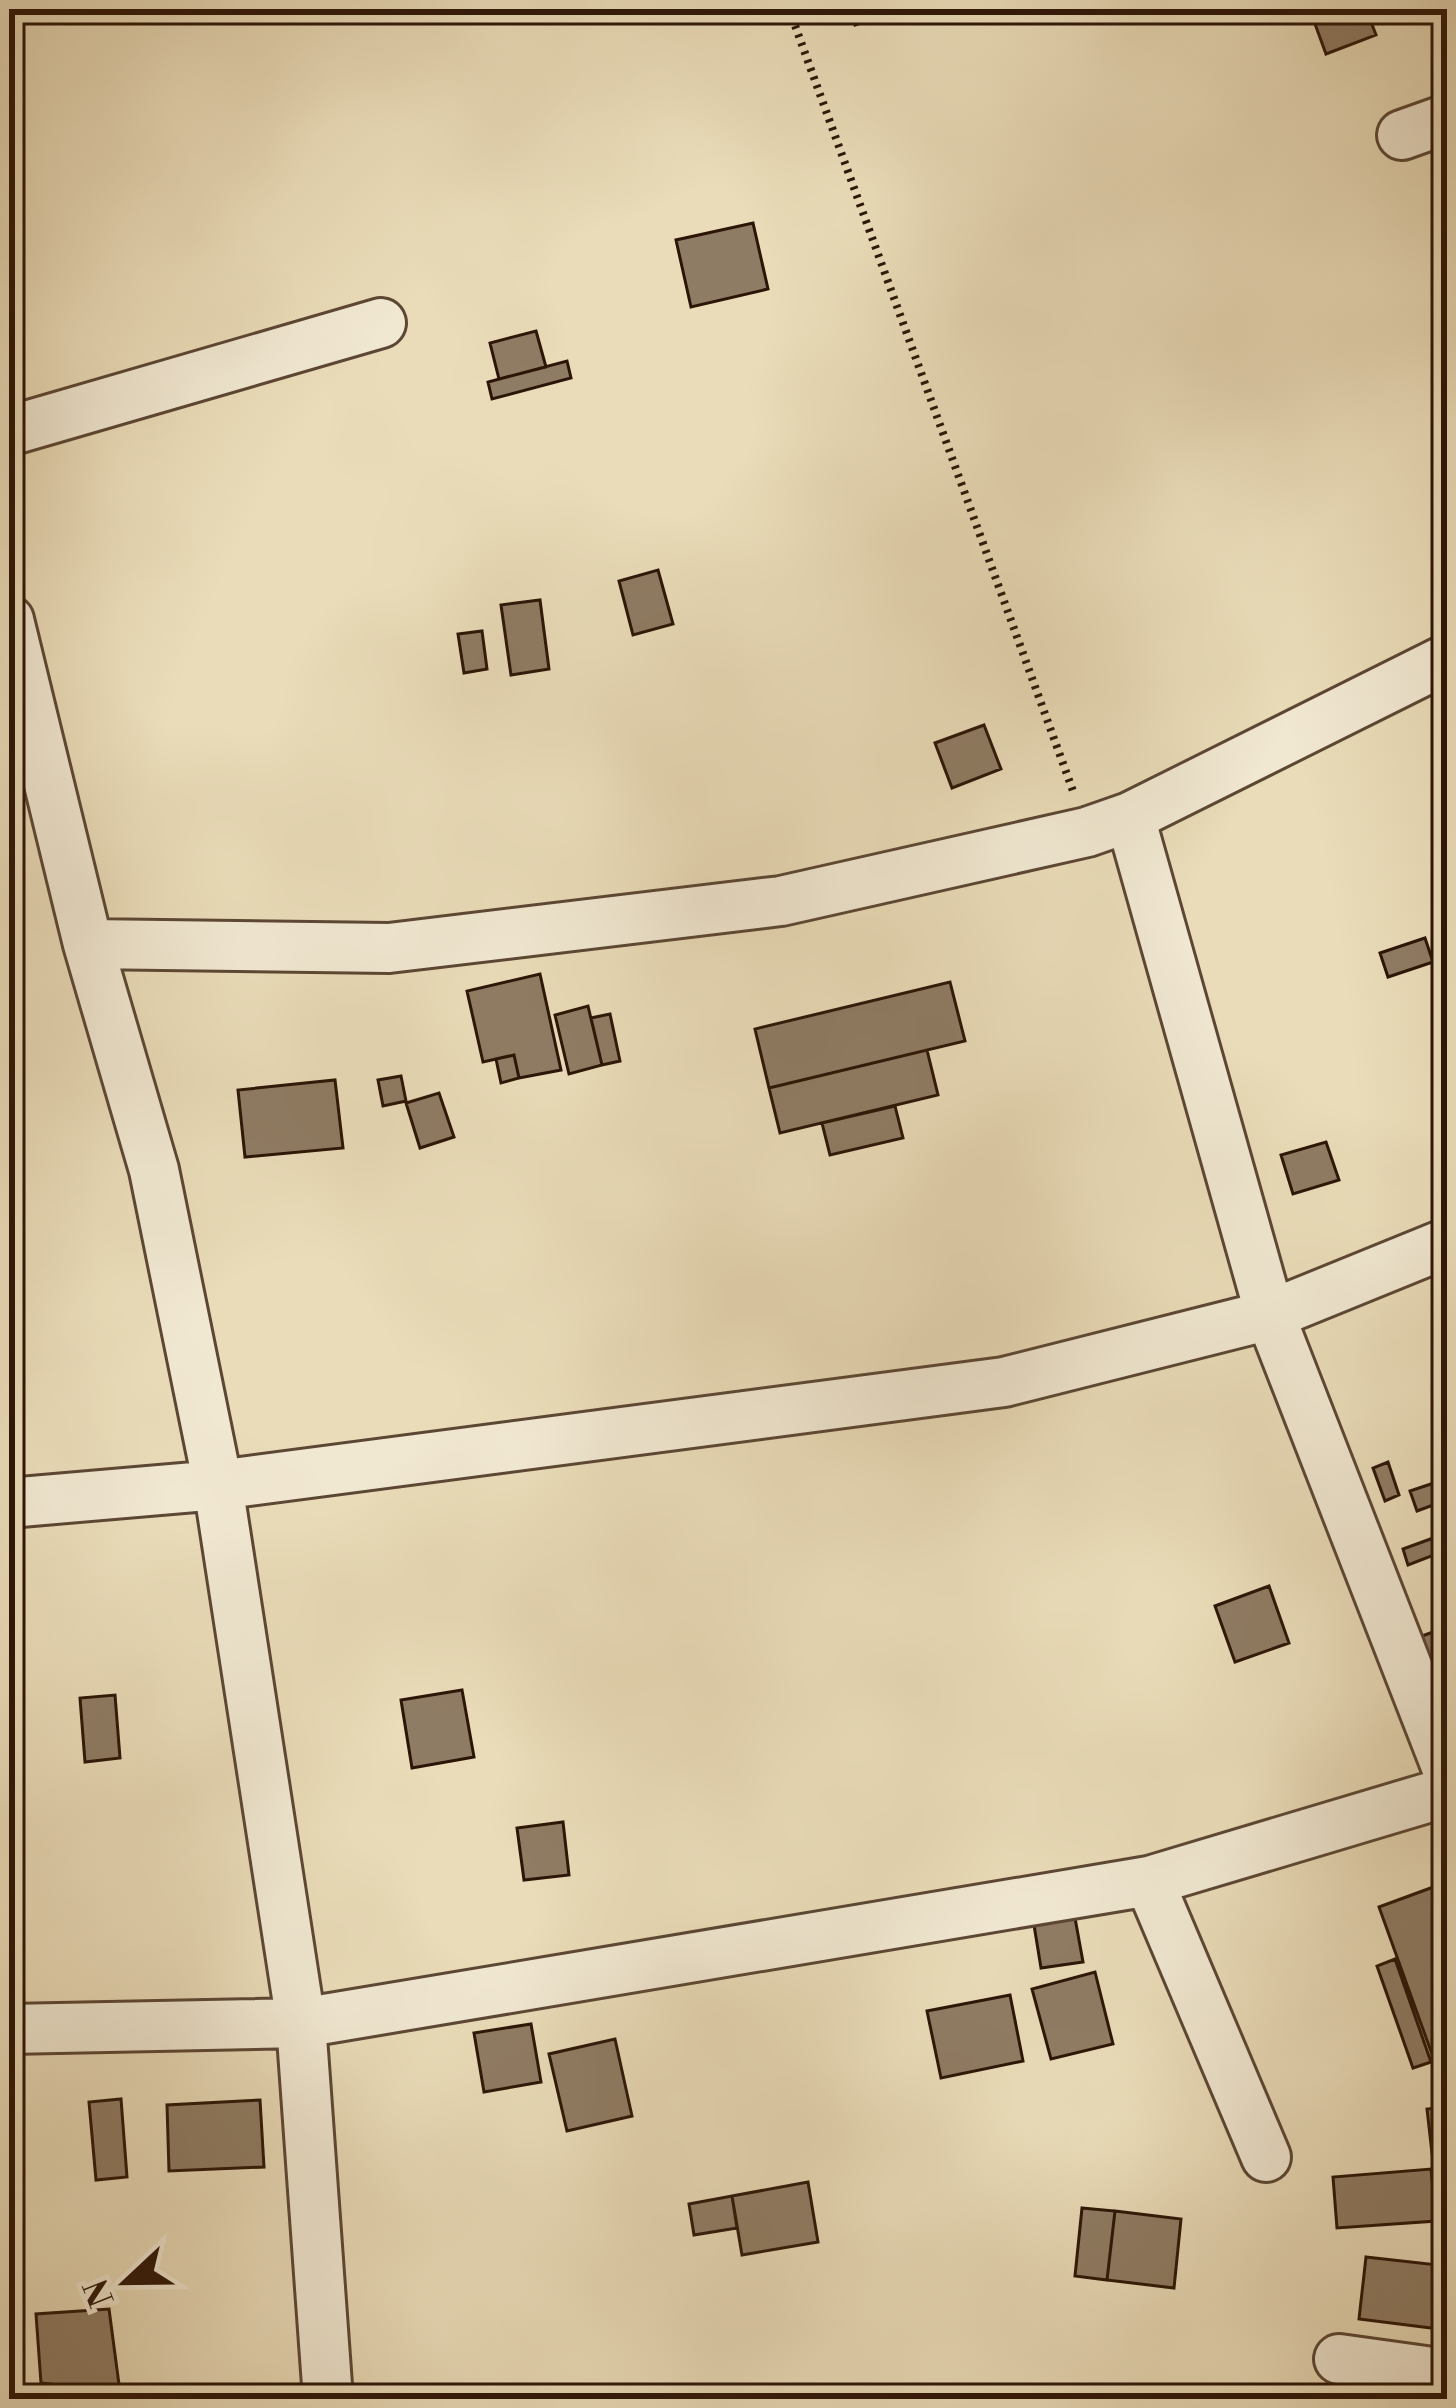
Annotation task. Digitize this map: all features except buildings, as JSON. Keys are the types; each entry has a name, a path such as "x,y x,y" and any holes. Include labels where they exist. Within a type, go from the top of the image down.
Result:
{"street":[{"path":"1402,135 1447,119"},
{"path":"9,431 381,323"},
{"path":"9,620 88,944 154,1170 218,1485 302,2023 328,2399"},
{"path":"88,944 389,948 781,901 1109,825 1447,659"},
{"path":"1109,825 1270,1315 1447,1769"},
{"path":"9,1503 218,1485 1004,1382 1270,1315 1447,1243"},
{"path":"9,2029 302,2023 1149,1881 1447,1792"},
{"path":"1149,1881 1266,2156"},
{"path":"1339,2359 1447,2374"}],"path":[{"path":"789,9 1109,825"}]}
